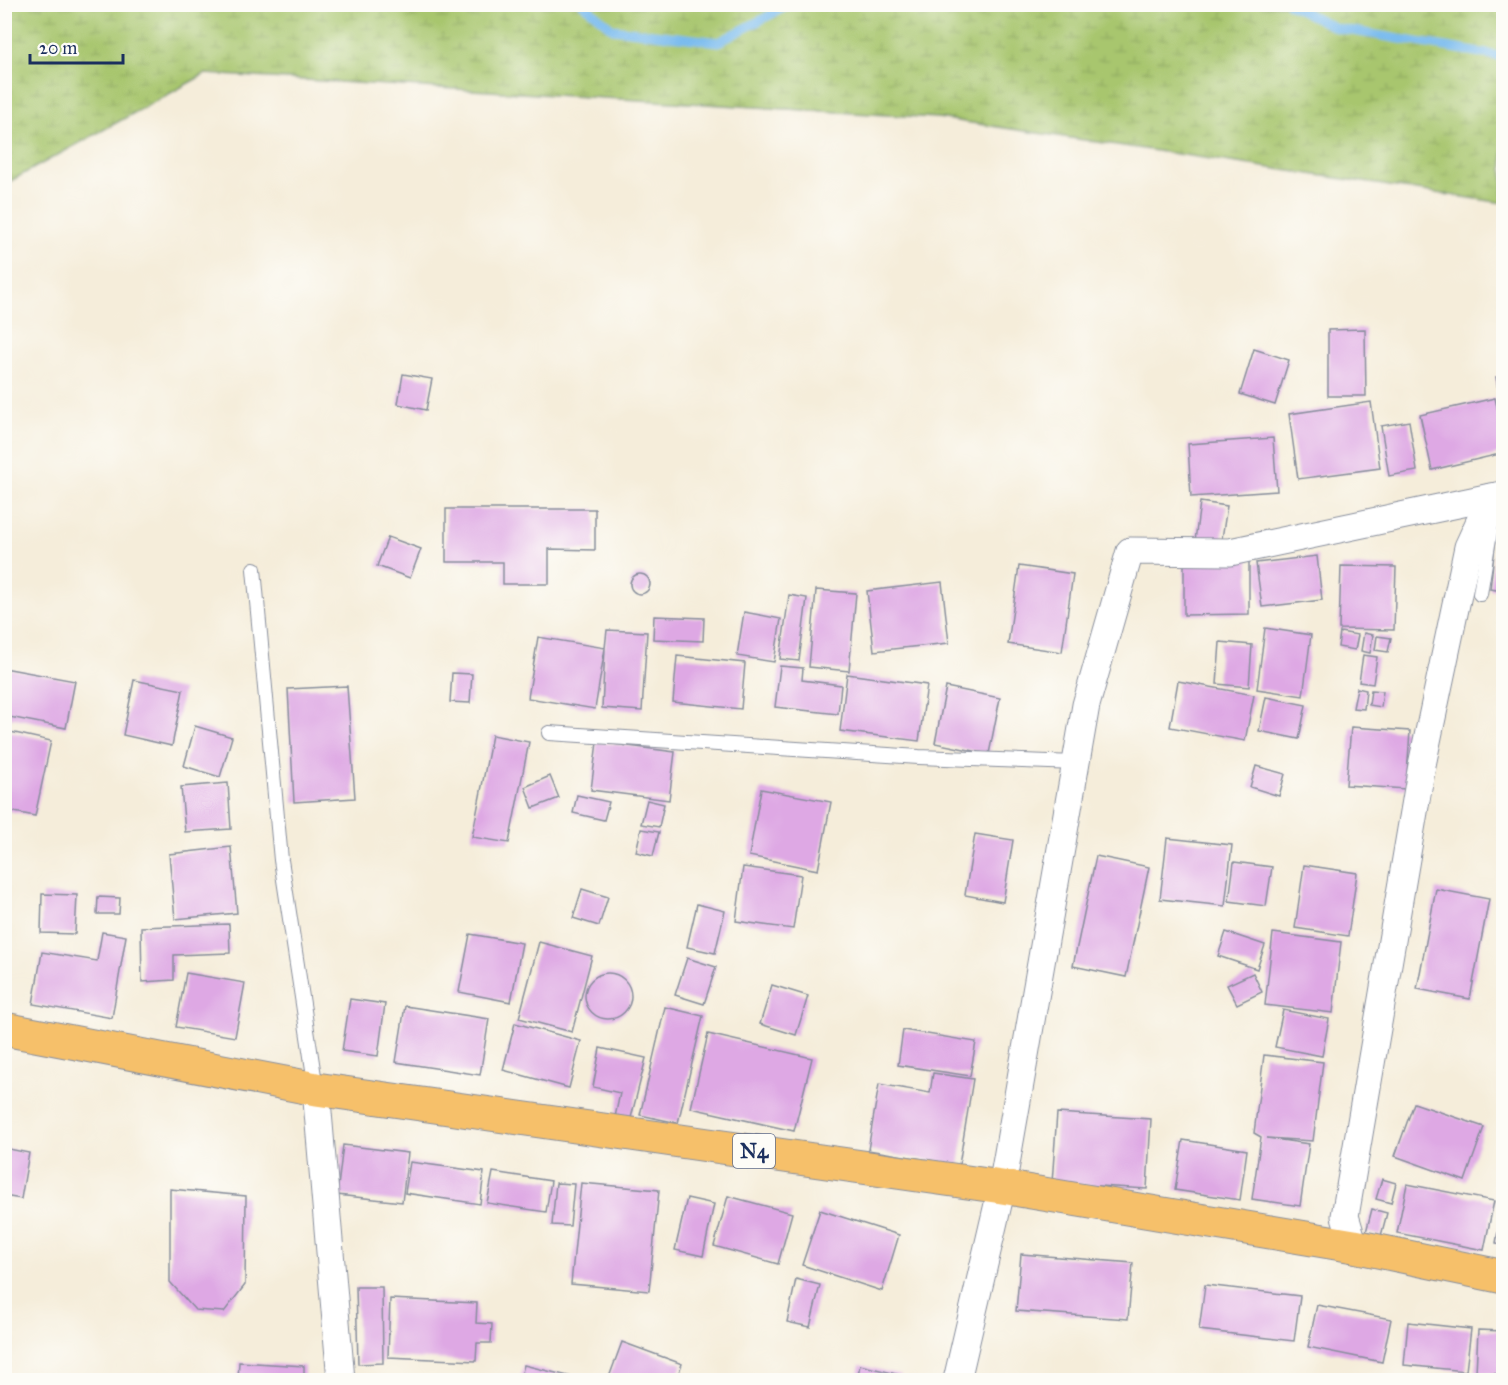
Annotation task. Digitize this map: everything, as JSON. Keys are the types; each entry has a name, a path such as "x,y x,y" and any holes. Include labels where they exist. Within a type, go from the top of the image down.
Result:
{"highway":[{"name":"N4","path":"4,1029 316,1089 1002,1186 1354,1246 1503,1277"}],"street":[{"path":"957,1380 1002,1186 1086,705 1130,551 1230,552 1499,501"},
{"path":"1354,1246 1345,1216 1422,765 1468,547 1499,501"},
{"path":"316,1089 341,1380"}],"lane":[{"path":"1480,594 1492,520 1499,501"},
{"path":"254,569 282,860 316,1089"},
{"path":"549,733 919,757 1076,763"}],"green space":[{"path":"5,4 1503,5 1503,203 938,118 205,74 5,184"}],"building":[{"path":"1365,329 1366,396 1328,396 1328,330"},
{"path":"1254,349 1289,360 1275,405 1240,394"},
{"path":"403,374 432,379 426,410 398,404"},
{"path":"1504,376 1504,416 1502,416 1496,377"},
{"path":"1495,398 1504,437 1504,453 1432,470 1420,415"},
{"path":"1371,402 1380,468 1298,479 1289,414"},
{"path":"1409,421 1417,471 1389,476 1381,426"},
{"path":"1273,438 1277,491 1191,497 1188,444"},
{"path":"1200,502 1227,506 1221,545 1195,541"},
{"path":"446,509 595,509 595,550 549,549 549,584 503,584 503,562 446,562"},
{"path":"1497,528 1504,529 1504,591 1490,589"},
{"path":"388,537 421,549 410,578 377,566"},
{"path":"1317,556 1322,600 1262,607 1256,563"},
{"path":"1184,559 1249,559 1249,614 1184,615"},
{"path":"1019,566 1073,574 1062,652 1008,644"},
{"path":"1341,566 1396,567 1394,630 1339,629"},
{"path":"640,574 647,577 650,584 647,591 640,594 633,591 630,584 633,577"},
{"path":"942,582 949,643 874,651 867,591"},
{"path":"816,590 856,593 849,671 809,667"},
{"path":"789,595 807,598 799,661 780,659"},
{"path":"744,612 781,619 774,662 737,656"},
{"path":"654,616 704,618 703,641 653,639"},
{"path":"1265,628 1311,635 1303,696 1257,689"},
{"path":"607,630 647,632 642,711 602,708"},
{"path":"1340,632 1358,635 1355,650 1338,647"},
{"path":"1364,633 1373,635 1370,653 1361,651"},
{"path":"1377,636 1391,638 1388,652 1375,650"},
{"path":"538,637 605,648 595,709 528,698"},
{"path":"1220,642 1252,645 1249,687 1217,684"},
{"path":"1363,655 1377,657 1373,684 1359,682"},
{"path":"677,656 745,663 741,709 673,702"},
{"path":"780,666 803,668 802,680 841,685 838,714 775,707"},
{"path":"4,668 75,681 66,728 4,716"},
{"path":"452,673 472,674 470,703 450,702"},
{"path":"847,674 927,685 919,741 840,731"},
{"path":"134,680 183,690 172,746 123,735"},
{"path":"1178,681 1254,695 1245,741 1170,727"},
{"path":"347,686 355,798 294,802 288,689"},
{"path":"946,687 1000,698 989,754 935,743"},
{"path":"1357,688 1366,690 1364,709 1353,708"},
{"path":"1371,690 1383,691 1381,707 1369,705"},
{"path":"1266,697 1306,705 1299,739 1259,731"},
{"path":"195,726 232,737 220,777 184,766"},
{"path":"1351,727 1410,731 1406,789 1346,785"},
{"path":"6,731 51,741 35,816 4,810"},
{"path":"492,735 529,742 509,843 472,837"},
{"path":"597,742 675,752 669,800 591,790"},
{"path":"1256,766 1285,774 1279,796 1250,787"},
{"path":"550,776 559,798 533,808 525,787"},
{"path":"228,783 231,829 185,832 181,787"},
{"path":"761,789 831,802 818,870 749,856"},
{"path":"577,795 609,802 604,820 573,813"},
{"path":"647,800 664,804 659,827 641,824"},
{"path":"641,829 659,832 653,856 636,852"},
{"path":"975,834 1013,840 1003,902 965,895"},
{"path":"1167,838 1232,845 1225,906 1160,899"},
{"path":"231,847 237,913 175,919 169,854"},
{"path":"1096,856 1149,867 1126,977 1073,966"},
{"path":"1234,862 1272,867 1266,906 1229,901"},
{"path":"1304,865 1357,873 1348,936 1295,928"},
{"path":"743,867 801,875 793,929 736,921"},
{"path":"582,889 608,897 599,926 573,918"},
{"path":"1436,889 1489,899 1470,999 1417,989"},
{"path":"42,894 77,895 75,934 41,933"},
{"path":"98,897 120,898 119,914 97,914"},
{"path":"697,904 725,911 715,953 687,947"},
{"path":"229,924 230,953 174,955 174,980 142,982 141,927"},
{"path":"102,932 126,936 112,1018 33,1004 42,952 97,961"},
{"path":"1226,932 1265,945 1257,969 1218,956"},
{"path":"1273,933 1341,942 1333,1013 1265,1005"},
{"path":"470,934 522,943 511,1002 459,992"},
{"path":"539,942 592,956 572,1032 519,1018"},
{"path":"687,958 716,967 704,1004 675,995"},
{"path":"186,973 245,983 235,1037 176,1027"},
{"path":"608,973 624,980 631,996 624,1012 608,1019 592,1012 585,996 592,980"},
{"path":"1253,973 1262,992 1237,1004 1227,985"},
{"path":"772,985 808,996 796,1035 760,1024"},
{"path":"350,999 385,1004 378,1056 342,1051"},
{"path":"405,1006 489,1019 480,1075 396,1062"},
{"path":"665,1007 703,1016 678,1123 640,1115"},
{"path":"1283,1010 1329,1019 1322,1056 1275,1047"},
{"path":"515,1023 581,1041 569,1088 503,1070"},
{"path":"903,1030 976,1042 970,1076 898,1065"},
{"path":"708,1034 812,1058 794,1131 691,1108"},
{"path":"600,1048 646,1058 631,1118 615,1117 620,1093 593,1087"},
{"path":"1264,1055 1323,1062 1313,1141 1267,1138 1309,1144 1300,1206 1252,1199 1261,1137 1254,1133"},
{"path":"933,1073 973,1079 959,1165 868,1150 879,1084 930,1093"},
{"path":"1414,1103 1484,1127 1465,1181 1395,1156"},
{"path":"1057,1113 1151,1119 1147,1189 1052,1183"},
{"path":"1183,1140 1247,1150 1240,1200 1175,1190"},
{"path":"343,1145 408,1153 402,1202 337,1195"},
{"path":"4,1148 29,1153 21,1199 4,1196"},
{"path":"410,1162 484,1172 480,1204 405,1193"},
{"path":"493,1172 551,1181 546,1212 487,1203"},
{"path":"1382,1179 1396,1183 1391,1203 1376,1199"},
{"path":"556,1183 574,1184 570,1226 552,1225"},
{"path":"581,1183 659,1190 649,1291 571,1284"},
{"path":"1407,1184 1494,1201 1484,1250 1397,1233"},
{"path":"170,1189 246,1196 245,1285 224,1312 195,1310 170,1282"},
{"path":"728,1196 792,1213 778,1264 714,1246"},
{"path":"687,1198 714,1204 703,1256 675,1250"},
{"path":"1372,1209 1387,1213 1381,1236 1366,1232"},
{"path":"1502,1209 1504,1209 1504,1245 1496,1243"},
{"path":"820,1210 899,1235 882,1291 802,1265"},
{"path":"1021,1254 1133,1263 1128,1319 1016,1311"},
{"path":"796,1279 820,1285 810,1327 787,1322"},
{"path":"1205,1285 1300,1296 1294,1341 1199,1330"},
{"path":"356,1287 382,1287 383,1363 358,1364"},
{"path":"390,1299 477,1303 476,1323 492,1324 491,1343 477,1343 476,1361 388,1357"},
{"path":"1317,1305 1391,1319 1382,1362 1308,1347"},
{"path":"1408,1322 1471,1329 1466,1371 1404,1365"},
{"path":"1478,1330 1504,1331 1504,1374 1476,1373"},
{"path":"622,1342 682,1364 676,1380 608,1380"},
{"path":"239,1362 304,1366 304,1380 238,1380"},
{"path":"524,1365 576,1378 575,1380 520,1380"},
{"path":"860,1365 900,1375 899,1380 857,1380"}],"waterway":[{"path":"583,4 613,29 719,42 791,4"},
{"path":"1289,4 1336,28 1504,57"}]}
